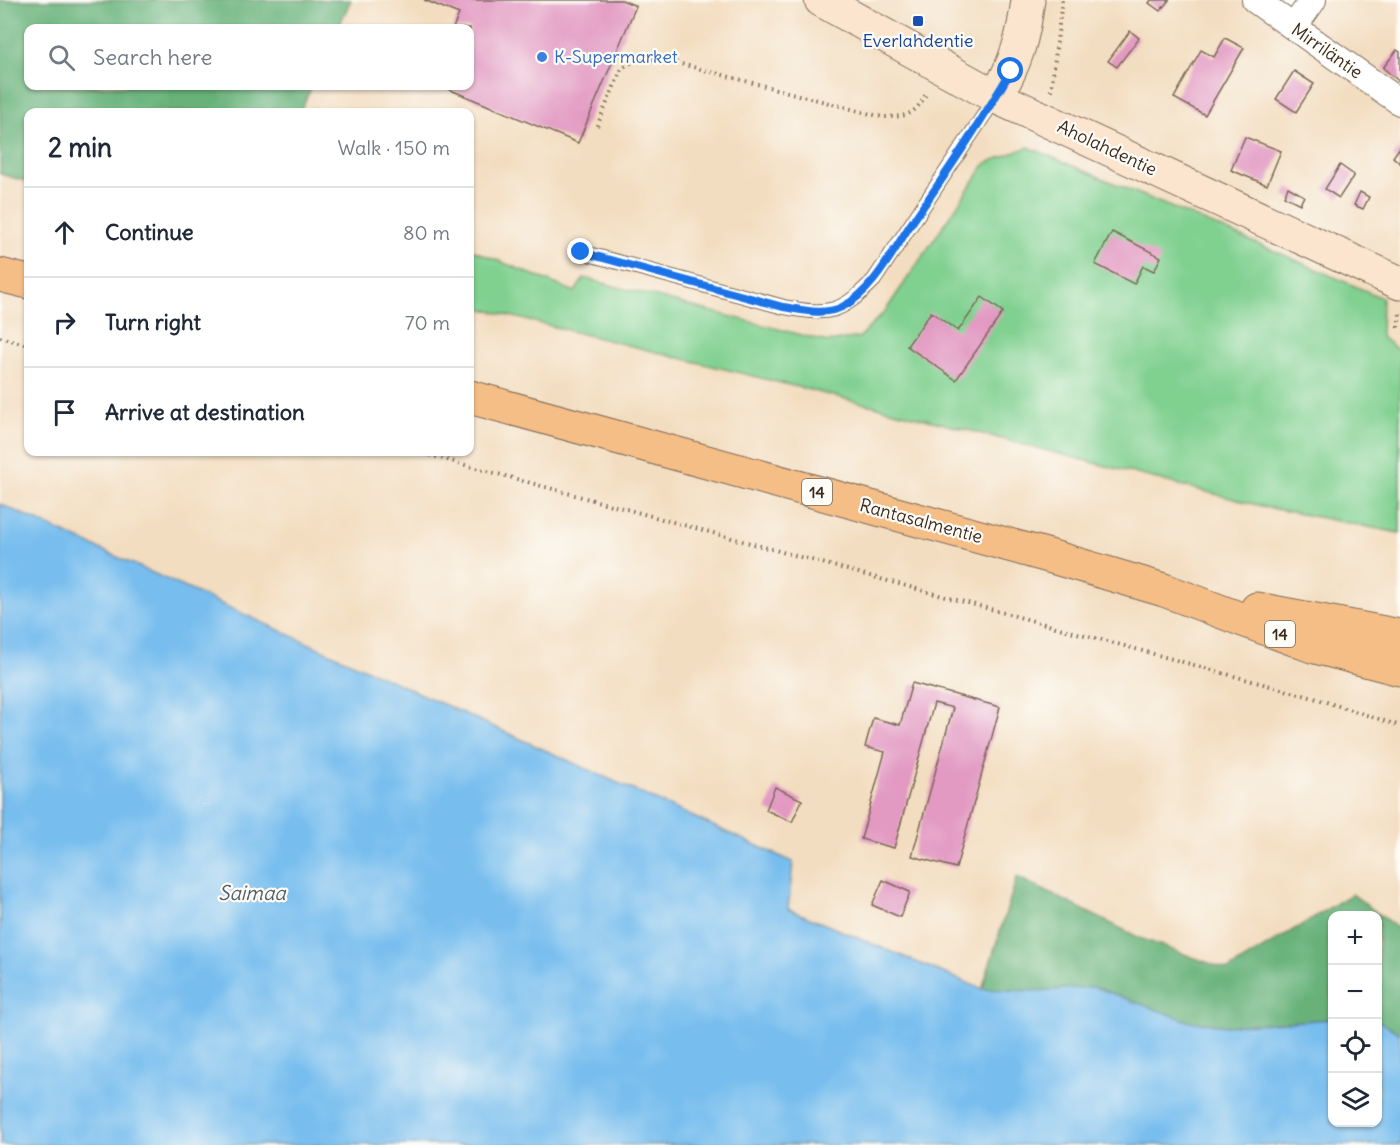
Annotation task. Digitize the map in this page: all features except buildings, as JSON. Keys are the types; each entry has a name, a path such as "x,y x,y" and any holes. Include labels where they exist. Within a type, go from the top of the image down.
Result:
{"highway":[{"path":"0,275 24,281"},
{"name":"Rantasalmentie","path":"474,398 1049,556 1164,590 1312,646 1400,669"},
{"name":"Rantasalmentie","path":"1164,590 1400,636"}],"street":[{"name":"Aholahdentie","path":"821,0 996,97 1400,283"},
{"path":"996,97 1011,71 1023,34 1028,0"},
{"name":"Mirriläntie","path":"1255,0 1400,102"},
{"path":"1294,27 1313,0"}],"lane":[{"path":"581,252 783,307 810,312 829,311 841,307 854,299 874,280 996,97"}],"path":[{"path":"1051,92 1062,0"},
{"path":"597,126 622,68 638,59 666,60 882,117 902,117 918,108 942,67"},
{"path":"1400,314 1398,327 1400,330"},
{"path":"0,337 24,344"},
{"path":"433,456 1314,698 1400,726"}],"green space":[{"path":"0,0 351,0 340,24 24,24 24,90 310,90 302,108 24,108 24,181 0,174"},
{"path":"1028,147 1382,298 1381,337 1400,351 1400,533 1265,507 894,411 474,307 474,251 575,292 584,278 828,342 860,337 886,310 986,163"},
{"path":"1017,877 1140,938 1228,970 1352,894 1375,911 1328,911 1328,1019 1226,1026 1188,1021 1094,987 1036,991 982,989"},
{"path":"1382,916 1400,930 1400,1034 1382,1024"}],"water":[{"name":"Saimaa","path":"0,504 793,862 788,909 982,989 1036,991 1094,987 1188,1021 1226,1026 1328,1019 1328,1127 1382,1127 1382,1023 1400,1034 1400,1145 0,1145"}],"place":[{"name":"Everlahdentie","path":"918,21"},
{"name":"K-Supermarket","path":"542,57"}],"route":[{"path":"581,252 783,307 810,312 829,311 841,307 854,299 874,280 945,175 1011,71"}]}
